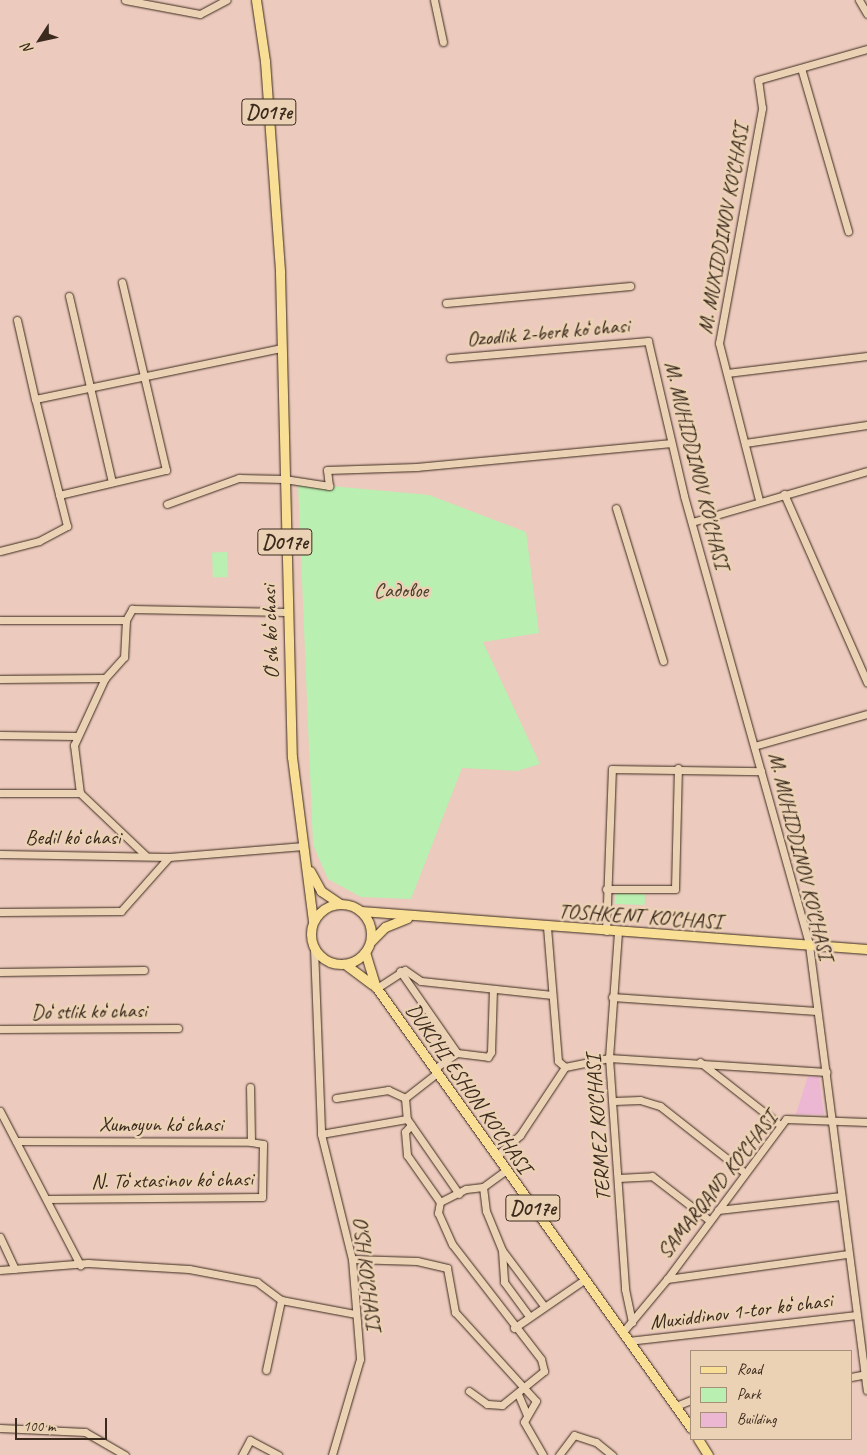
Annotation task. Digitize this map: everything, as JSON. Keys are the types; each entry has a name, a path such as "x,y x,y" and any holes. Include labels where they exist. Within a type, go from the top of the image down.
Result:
{"main road":[{"name":"Oʻsh koʻchasi","path":"256,0 265,61 276,224 281,348 286,612 292,757 305,859"},
{"name":"D017e","path":"305,859 320,891 340,904 361,911"},
{"name":"D017e","path":"305,859 313,921 314,948 327,961 345,964 377,988"},
{"path":"313,921 324,908 340,904"},
{"name":"TOSHKENT KO'CHASI","path":"361,911 410,917 867,949"},
{"path":"361,911 370,925 370,941"},
{"path":"345,964 365,952 370,941 385,927 410,917"},
{"name":"D017e","path":"365,952 377,988"},
{"name":"DUKCHI ESHON KO'CHASI","path":"377,988 690,1427"},
{"path":"699,1440 708,1455"}],"street":[{"path":"125,0 200,14 226,0"},
{"path":"434,0 443,42"},
{"path":"859,0 867,14"},
{"path":"848,231 801,68 867,49"},
{"name":"M. MUXIDDINOV KO'CHASI","path":"759,500 719,343 760,117 758,80 801,68"},
{"path":"59,495 166,470 122,282"},
{"path":"446,302 630,286"},
{"path":"69,296 112,482"},
{"path":"0,551 39,541 66,528 17,320"},
{"name":"Ozodlik 2-berk koʻchasi","path":"450,358 648,341"},
{"name":"M. MUHIDDINOV KO'CHASI","path":"648,341 671,443 692,522 809,945 834,1119 848,1254 858,1314 867,1390"},
{"path":"36,399 281,348"},
{"path":"727,374 867,356"},
{"path":"745,443 867,425"},
{"path":"167,504 239,478 284,479 328,486 327,470 417,467 671,443"},
{"path":"692,522 759,500 867,471"},
{"path":"784,494 867,682"},
{"path":"616,508 663,661"},
{"path":"145,855 80,793 76,736 105,678 124,657 126,620 132,609 286,612"},
{"path":"0,620 126,620"},
{"path":"0,679 105,678"},
{"path":"754,746 867,714"},
{"path":"0,735 76,736"},
{"path":"606,931 610,771 617,766 761,771"},
{"path":"606,889 675,889 678,768"},
{"path":"0,793 80,793"},
{"name":"Bedil koʻchasi","path":"0,854 145,855 169,857 304,846"},
{"path":"0,912 121,911 169,857"},
{"path":"546,927 558,1061 565,1067"},
{"name":"TERMEZ KO'CHASI","path":"618,932 609,1058 614,1101 625,1289 632,1322"},
{"name":"O'SH KO'CHASI","path":"314,948 316,1064 321,1134 352,1259 360,1359 332,1455"},
{"path":"0,972 144,970"},
{"path":"400,971 421,981 552,995"},
{"path":"400,971 457,1053 488,1057 491,1052 492,990"},
{"path":"377,988 400,971"},
{"path":"612,997 817,1011"},
{"name":"Doʻstlik koʻchasi","path":"0,1029 178,1028"},
{"path":"405,1098 457,1053"},
{"path":"496,1156 520,1135 565,1067 609,1058 699,1061 827,1072"},
{"path":"699,1061 780,1125"},
{"name":"Xumoyun koʻchasi","path":"16,1141 251,1142 250,1087"},
{"path":"336,1098 388,1090 405,1098"},
{"path":"405,1098 409,1122 459,1194"},
{"path":"614,1101 640,1100 660,1106 744,1173"},
{"path":"0,1111 80,1266"},
{"name":"SAMARQAND KO‘CHASI","path":"622,1333 667,1279 780,1125 790,1117 867,1122"},
{"path":"321,1134 409,1122"},
{"path":"409,1122 405,1132 407,1154 440,1202 438,1214 452,1244 544,1366 542,1374 502,1405 493,1406 469,1390"},
{"name":"N. Toʻxtasinov koʻchasi","path":"46,1199 262,1197 263,1144 251,1142"},
{"path":"440,1202 482,1187 506,1170"},
{"path":"618,1178 652,1176 709,1220"},
{"path":"482,1187 486,1211 502,1250 544,1306"},
{"path":"718,1210 841,1196"},
{"path":"0,1237 15,1269"},
{"path":"502,1250 504,1282 529,1316"},
{"path":"667,1279 848,1254"},
{"path":"352,1259 379,1258 445,1266 456,1312 526,1387 536,1402 527,1415"},
{"path":"0,1270 126,1263 188,1269 257,1282 281,1300 355,1314"},
{"path":"514,1328 584,1280"},
{"path":"266,1370 281,1300"},
{"name":"Muxiddinov 1-tor koʻchasi","path":"628,1342 858,1314"},
{"path":"852,1377 866,1375"},
{"path":"518,1394 527,1415 528,1434 543,1455"},
{"path":"676,1406 690,1400"},
{"path":"0,1428 85,1432 125,1455"},
{"path":"559,1455 574,1435 596,1442 612,1455"},
{"path":"242,1455 250,1440 278,1455"}],"green space":[{"name":"Садовое","path":"298,483 429,495 526,532 539,633 483,642 540,764 517,771 462,768 411,899 361,897 328,879 313,845"},
{"path":"227,552 228,577 213,578 212,553"},
{"path":"615,893 645,894 645,905 615,904"}],"building":[{"path":"808,1076 819,1077 824,1115 796,1114"}]}
